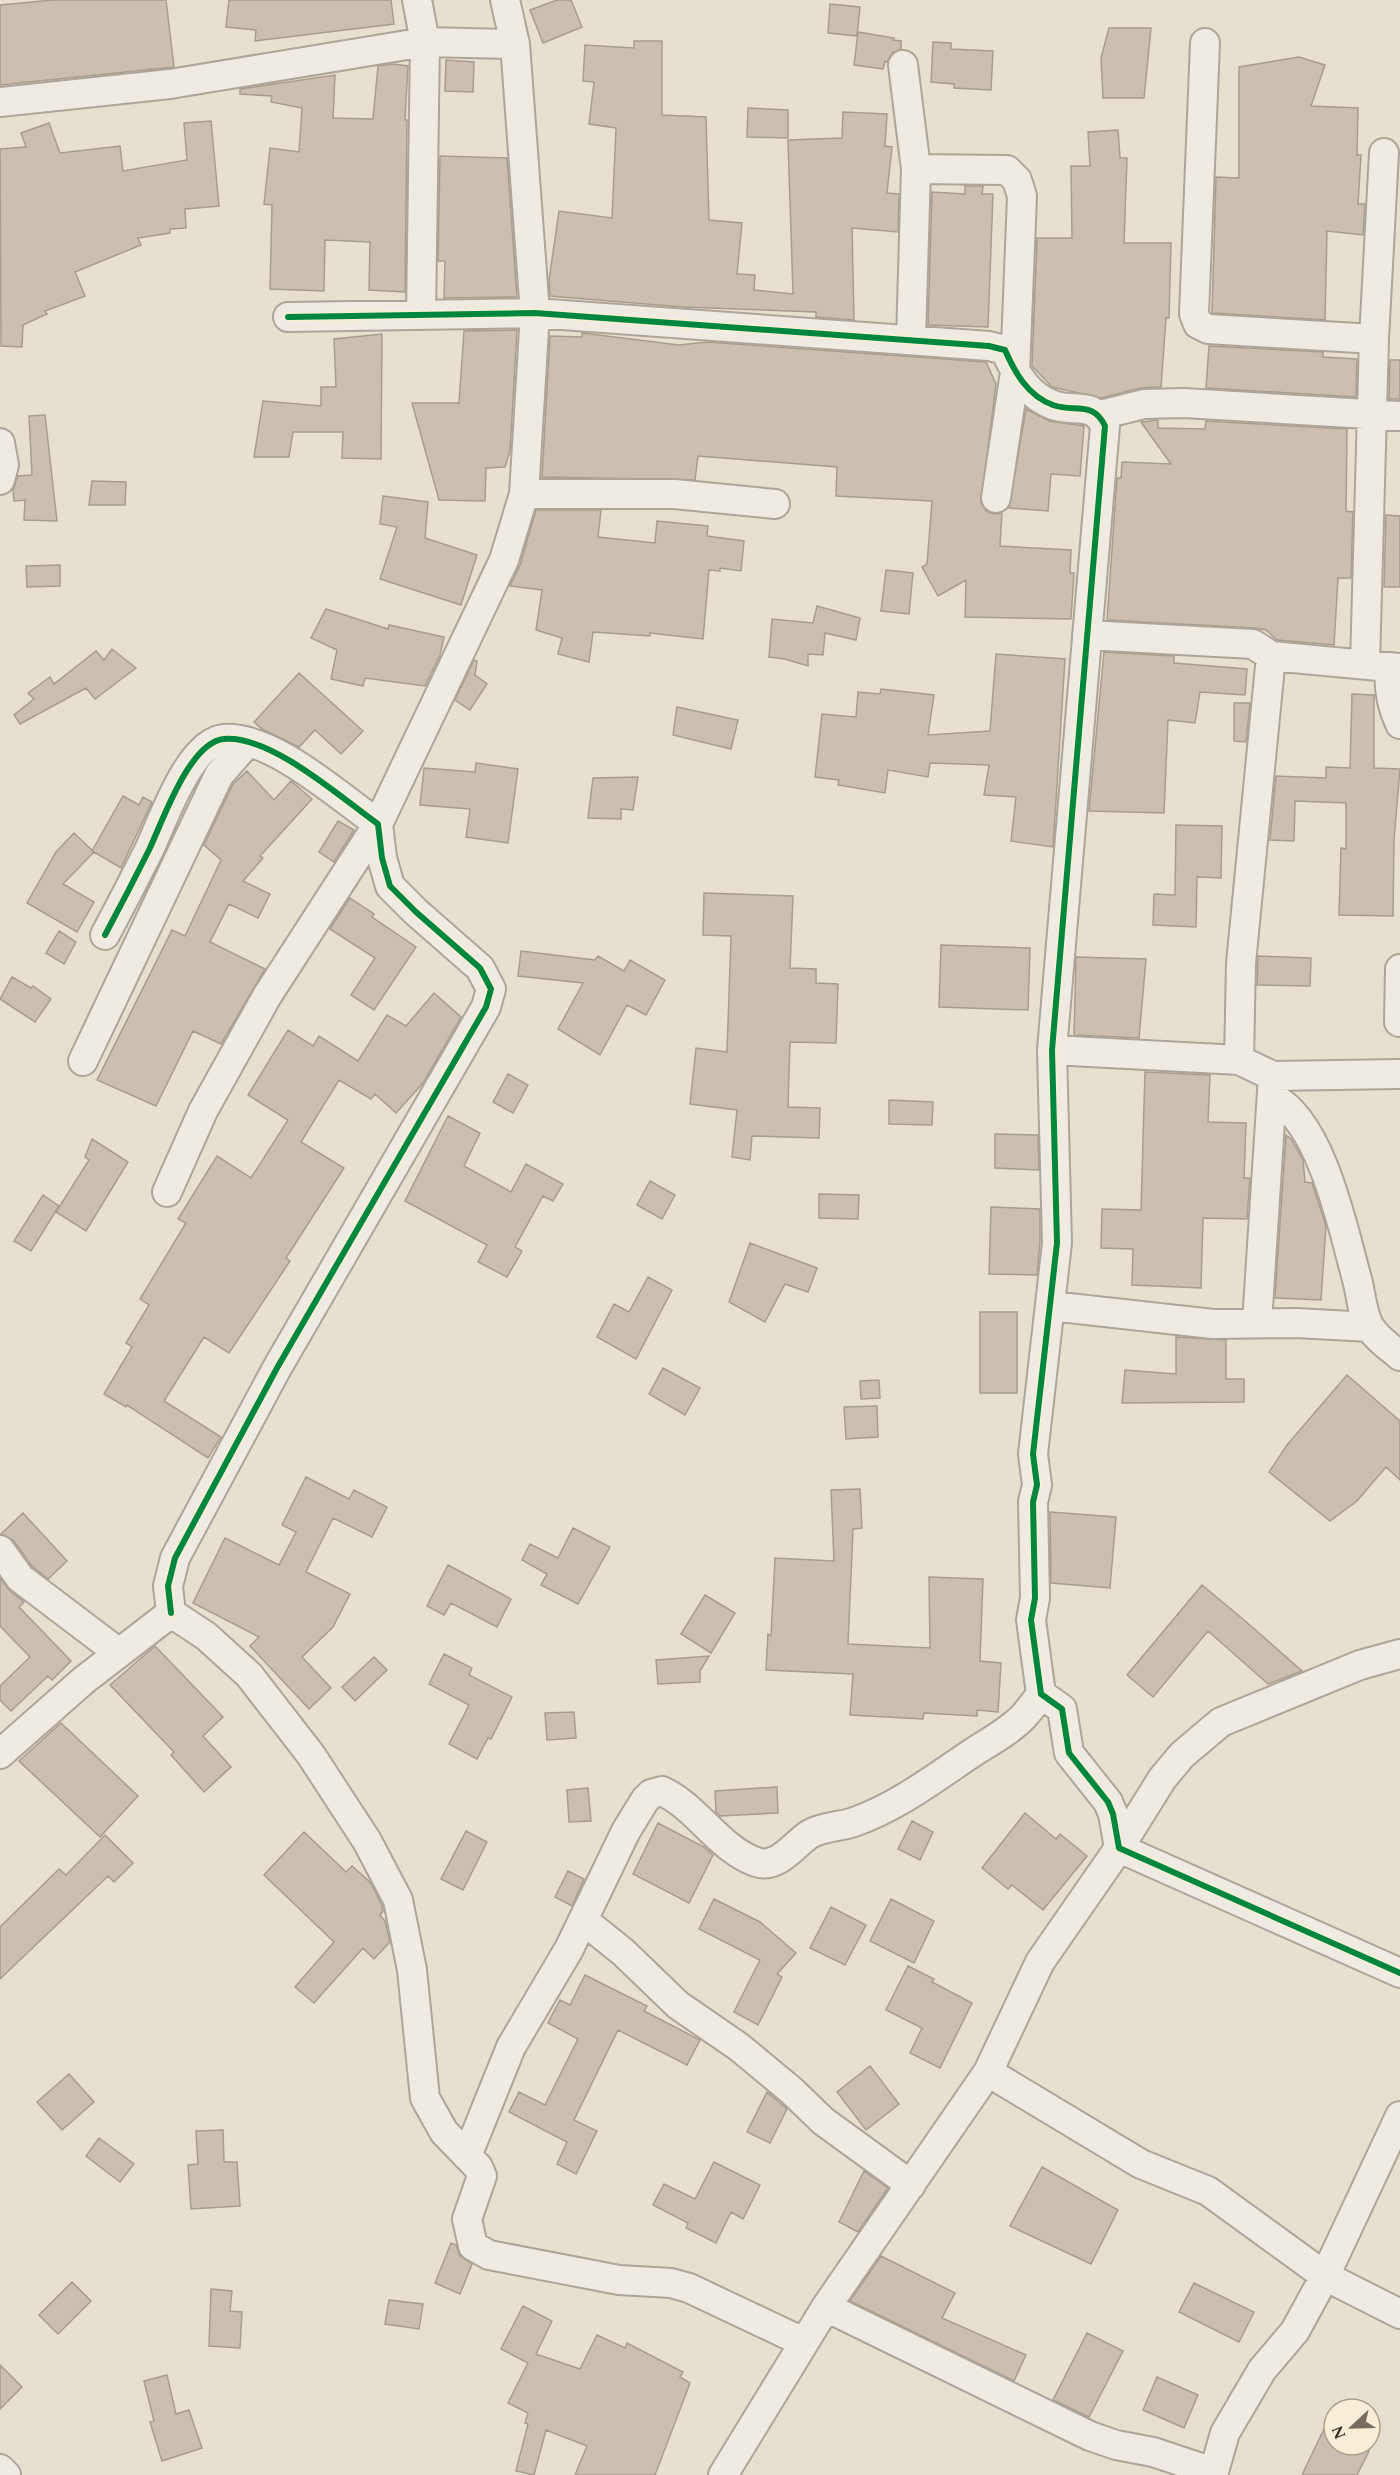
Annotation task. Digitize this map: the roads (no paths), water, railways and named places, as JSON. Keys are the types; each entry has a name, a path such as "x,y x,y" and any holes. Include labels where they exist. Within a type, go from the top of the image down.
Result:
{"street":[{"path":"417,0 425,42 421,315"},
{"path":"167,1192 203,1111 267,996 378,824 504,560 524,494 535,313 515,44 505,0"},
{"path":"0,102 170,84 425,42 515,44"},
{"path":"1205,43 1194,314 1198,324 1208,329 1374,339"},
{"path":"903,65 916,169 912,340"},
{"path":"1384,153 1374,339 1386,415 1385,666 1392,707 1400,724"},
{"path":"916,169 1007,170 1017,180 1022,196 1015,372 996,498"},
{"path":"288,317 535,313 989,346 1005,350 1015,372 1030,392 1053,405 1088,409 1100,415 1105,426 1052,1050 1057,1242 1033,1454 1037,1485 1033,1502 1035,1598 1031,1620 1041,1694 1024,1716 928,1783 892,1805 853,1823 809,1834 785,1855 769,1863 757,1863 740,1853 705,1827 674,1796 662,1791 651,1794 626,1831 584,1920 511,2047 467,2156"},
{"path":"1100,415 1144,404 1184,403 1386,415"},
{"path":"0,443 4,465 0,480"},
{"path":"524,494 674,494 775,504"},
{"path":"1087,635 1253,645 1271,656 1385,666"},
{"path":"1239,1060 1241,963 1271,656"},
{"path":"105,936 150,847 176,789 201,753 217,740 226,739 277,753 378,824 382,858 390,885 416,912 480,968 491,989 486,1006 277,1368 175,1558 168,1586 171,1613"},
{"path":"83,1061 219,775 247,743"},
{"path":"1399,1022 1400,969"},
{"path":"1052,1050 1239,1060 1273,1087 1298,1118 1321,1158 1370,1327 1400,1356"},
{"path":"1273,1087 1400,1074"},
{"path":"1257,1323 1273,1087"},
{"path":"1051,1306 1195,1322 1370,1327"},
{"path":"0,1550 20,1578 119,1653"},
{"path":"0,1754 84,1680 171,1613"},
{"path":"171,1613 206,1636 249,1675 311,1755 367,1841 398,1900 412,1970 425,2098 444,2132 478,2167 482,2176 467,2219 468,2235 472,2246 489,2255 619,2280 671,2283 688,2288 803,2342"},
{"path":"723,2475 826,2307 988,2072 1040,1962 1119,1848 1162,1779 1182,1755 1221,1722 1360,1665 1400,1654"},
{"path":"1041,1694 1062,1709 1069,1753 1108,1802 1119,1848"},
{"path":"1119,1848 1400,1973"},
{"path":"584,1920 623,1952 678,2005 739,2048 792,2091 823,2121 911,2185"},
{"path":"988,2072 1141,2164 1208,2191 1325,2276 1400,2314"},
{"path":"826,2307 1090,2436 1116,2445 1153,2452 1213,2474 1230,2425 1262,2370 1295,2331 1325,2276 1400,2116"},
{"path":"0,2469 6,2475"}]}
